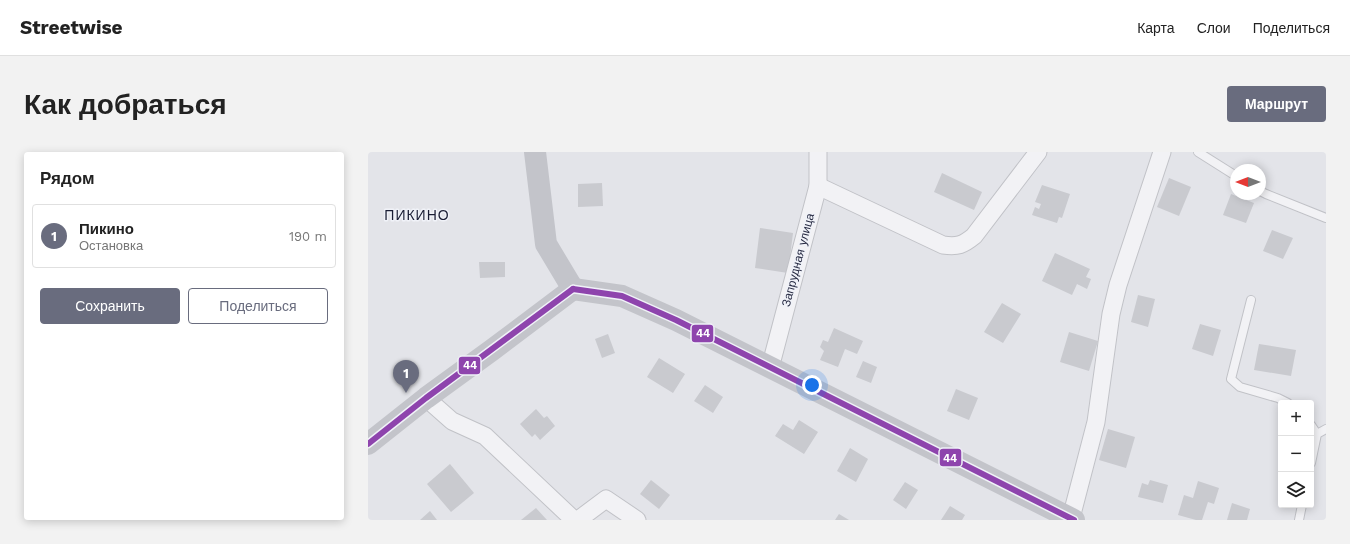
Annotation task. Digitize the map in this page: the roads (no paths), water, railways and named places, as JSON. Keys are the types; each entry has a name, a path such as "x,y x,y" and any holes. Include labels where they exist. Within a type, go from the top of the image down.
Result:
{"main road":[{"path":"535,152 546,244 573,289"},
{"path":"368,444 426,398 573,289 622,296 676,320 1071,519"}],"street":[{"name":"Запрудная улица","path":"770,368 818,186 818,152"},
{"path":"818,186 944,245 955,246 965,243 974,236 1038,152"},
{"path":"1071,519 1096,422 1111,314 1118,285 1162,152"},
{"path":"426,398 452,421 485,436 574,520"},
{"path":"578,520 606,499 637,520"}],"lane":[{"path":"1198,152 1230,172"},
{"path":"1266,194 1326,218"},
{"path":"1251,300 1232,379 1240,387 1282,400"},
{"path":"1317,434 1326,429"},
{"path":"1314,430 1317,434 1314,448"},
{"path":"1299,520 1301,508"}],"place":[{"name":"Пикино","path":"406,393"}],"district":[{"name":"ПИКИНО","path":"417,215"}]}
